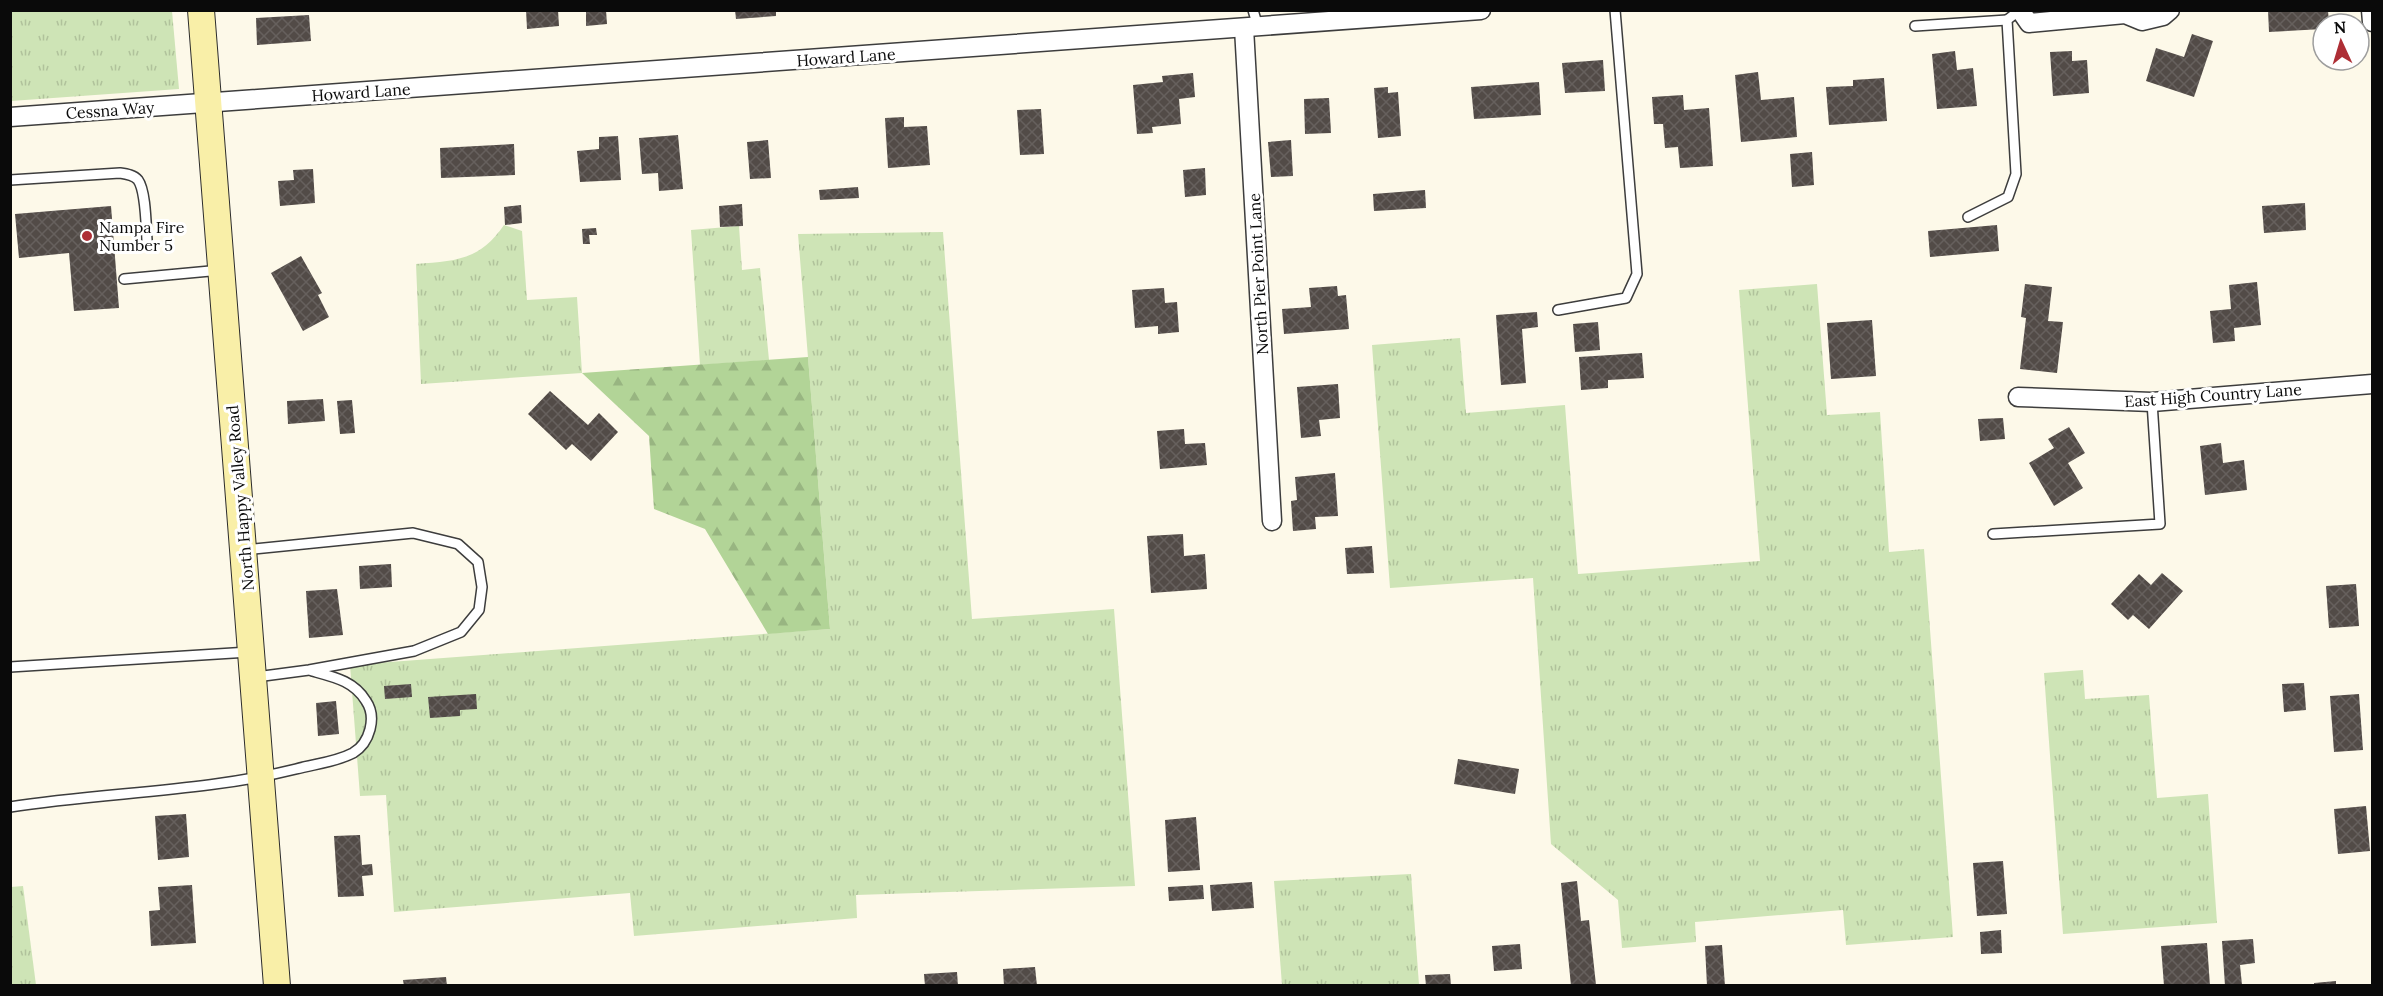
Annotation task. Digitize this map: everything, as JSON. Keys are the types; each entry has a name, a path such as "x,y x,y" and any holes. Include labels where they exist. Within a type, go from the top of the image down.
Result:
{"main road":[{"name":"North Happy Valley Road","path":"201,10 277,986"}],"street":[{"name":"Howard Lane","path":"210,103 1252,22 1351,15 1481,10"},
{"path":"2016,14 2029,23 2126,15 2142,21 2163,16 2170,10"},
{"path":"2372,10 2373,22"},
{"name":"North Pier Point Lane","path":"1252,22 1272,521"},
{"name":"Cessna Way","path":"10,117 210,103"},
{"name":"East High Country Lane","path":"2018,397 2152,402 2373,384"}],"lane":[{"path":"1558,310 1626,298 1637,274 1615,10"},
{"path":"1915,26 2016,14 2016,174 2008,197 1968,218"},
{"path":"10,180 120,172 129,174 137,178 142,187 147,240"},
{"path":"124,279 222,270"},
{"path":"1993,534 2160,525 2152,402"},
{"path":"244,550 413,533 458,544 478,562 482,587 479,610 461,632 414,651 309,670"},
{"path":"10,667 253,665 309,670 341,678 360,690 369,706 371,726 364,744 354,752 337,759 262,778 10,807"}],"green space":[{"path":"11,10 172,11 179,89 11,101"},
{"path":"504,225 522,231 527,300 577,297 582,373 421,384 416,264 455,260 476,252 495,237"},
{"path":"739,226 742,270 760,268 769,360 700,365 691,230"},
{"path":"943,232 972,619 1114,609 1135,886 856,895 857,918 634,936 630,893 394,912 386,795 360,796 350,665 830,629 798,234"},
{"path":"1817,284 1827,415 1880,412 1889,552 1924,549 1953,937 1846,945 1843,910 1695,922 1696,942 1622,948 1618,900 1551,844 1533,578 1390,588 1372,345 1460,338 1466,413 1565,405 1578,574 1760,561 1739,290"},
{"path":"808,357 830,629 768,634 705,529 654,509 649,436 582,373"},
{"path":"2083,670 2085,699 2149,695 2157,798 2208,794 2217,923 2063,934 2044,673"},
{"path":"1411,874 1419,985 1282,985 1274,881"},
{"path":"23,886 36,985 11,985 11,887"}],"building":[{"path":"526,10 558,10 559,26 527,29"},
{"path":"586,10 606,10 607,24 586,26"},
{"path":"735,10 776,10 776,16 736,19"},
{"path":"2268,10 2328,10 2328,12 2311,12 2311,30 2269,32"},
{"path":"309,15 311,41 257,45 256,18"},
{"path":"2192,34 2213,41 2194,97 2146,81 2156,48 2184,57"},
{"path":"1955,51 1957,70 1973,68 1977,106 1937,109 1932,54"},
{"path":"2072,51 2072,61 2087,60 2089,93 2053,96 2050,52"},
{"path":"1603,60 1605,91 1565,93 1562,63"},
{"path":"1758,72 1761,100 1794,97 1797,137 1741,142 1735,75"},
{"path":"1193,73 1195,97 1179,99 1181,124 1152,127 1153,133 1137,134 1133,85 1163,82 1162,76"},
{"path":"1884,78 1887,121 1829,125 1826,87 1853,86 1853,80"},
{"path":"1539,82 1541,115 1474,119 1471,87"},
{"path":"1388,87 1388,93 1398,92 1401,136 1378,138 1374,88"},
{"path":"1683,95 1684,110 1709,108 1713,166 1680,168 1678,147 1665,148 1663,124 1654,124 1652,97"},
{"path":"1329,98 1331,133 1305,134 1304,99"},
{"path":"1041,109 1044,154 1020,155 1017,110"},
{"path":"904,117 904,127 927,126 930,165 888,168 885,118"},
{"path":"678,135 683,189 659,191 658,173 642,174 639,138"},
{"path":"618,136 621,180 580,182 577,151 599,149 599,137"},
{"path":"768,140 771,178 750,179 747,142"},
{"path":"1291,140 1293,176 1271,177 1268,142"},
{"path":"514,144 515,175 441,178 440,148"},
{"path":"1812,152 1814,185 1792,187 1790,154"},
{"path":"1205,168 1206,195 1185,197 1183,170"},
{"path":"313,169 315,203 280,206 278,181 294,180 293,170"},
{"path":"858,187 859,198 820,200 819,190"},
{"path":"1425,190 1426,208 1374,211 1373,194"},
{"path":"2305,203 2306,230 2264,233 2262,206"},
{"path":"742,204 743,226 720,227 719,206"},
{"path":"521,205 522,223 505,225 504,207"},
{"path":"111,206 119,308 74,311 69,253 19,258 15,214"},
{"path":"1997,225 1999,251 1930,257 1928,231"},
{"path":"596,228 597,235 589,235 590,244 583,244 582,229"},
{"path":"301,256 322,293 318,295 329,317 303,331 271,273"},
{"path":"2257,282 2261,325 2234,328 2235,341 2213,343 2210,311 2231,309 2229,285"},
{"path":"2025,284 2052,287 2048,321 2063,322 2057,373 2020,369 2026,318 2021,317"},
{"path":"1337,286 1338,296 1346,295 1349,329 1284,334 1282,309 1311,307 1309,288"},
{"path":"1164,288 1165,303 1177,302 1179,332 1158,334 1158,326 1135,328 1132,290"},
{"path":"1537,312 1538,327 1522,329 1526,383 1501,385 1496,315"},
{"path":"1872,320 1876,376 1831,379 1827,323"},
{"path":"1598,322 1600,350 1575,352 1573,324"},
{"path":"1642,353 1644,378 1608,380 1608,388 1581,390 1579,357"},
{"path":"1338,384 1340,418 1319,420 1321,436 1301,438 1297,387"},
{"path":"550,391 588,425 599,413 618,432 591,461 572,444 566,450 528,414"},
{"path":"323,399 325,421 288,424 287,401"},
{"path":"352,400 355,433 340,434 337,401"},
{"path":"2003,418 2005,439 1980,441 1978,419"},
{"path":"2069,427 2085,453 2068,463 2083,488 2054,506 2029,463 2054,448 2048,439"},
{"path":"1184,429 1185,444 1205,443 1207,465 1160,469 1157,431"},
{"path":"2221,443 2223,463 2244,460 2247,490 2205,495 2200,446"},
{"path":"1335,473 1338,516 1315,517 1316,529 1293,531 1291,501 1297,500 1295,477"},
{"path":"1183,534 1184,556 1205,554 1207,589 1151,593 1147,536"},
{"path":"1372,546 1374,573 1347,574 1345,548"},
{"path":"391,564 392,587 360,589 359,566"},
{"path":"2162,573 2183,591 2149,629 2133,615 2128,620 2111,604 2139,574 2151,585"},
{"path":"2356,584 2359,626 2329,628 2326,586"},
{"path":"337,589 343,635 309,638 306,591"},
{"path":"2304,683 2306,710 2284,712 2282,684"},
{"path":"411,684 412,697 385,699 384,686"},
{"path":"476,694 477,709 460,710 460,716 430,718 428,697"},
{"path":"2359,694 2363,750 2334,752 2330,696"},
{"path":"336,701 339,734 318,736 316,703"},
{"path":"1458,759 1519,769 1515,794 1454,784"},
{"path":"2366,806 2370,851 2338,854 2334,809"},
{"path":"186,814 189,857 158,860 155,816"},
{"path":"1196,817 1200,870 1168,872 1165,820"},
{"path":"360,835 362,865 372,864 373,875 362,876 364,896 338,897 334,836"},
{"path":"2003,861 2007,914 1977,916 1973,863"},
{"path":"1577,881 1581,921 1589,920 1596,985 1571,986 1561,883"},
{"path":"1252,882 1254,908 1212,911 1210,885"},
{"path":"192,885 196,943 151,946 149,911 160,910 158,887"},
{"path":"1203,885 1204,899 1169,901 1168,887"},
{"path":"2001,930 2002,953 1981,954 1980,932"},
{"path":"2253,939 2255,963 2240,965 2242,985 2225,986 2222,941"},
{"path":"2207,943 2210,986 2164,986 2161,946"},
{"path":"1520,944 1522,969 1494,971 1492,946"},
{"path":"1722,945 1725,986 1707,986 1705,946"},
{"path":"1035,967 1037,986 1004,986 1003,969"},
{"path":"957,972 958,986 925,986 924,974"},
{"path":"1450,974 1451,986 1426,986 1425,975"},
{"path":"446,977 447,986 404,986 403,980"},
{"path":"2336,981 2336,986 2314,986 2314,983"}],"place":[{"name":"Nampa Fire Number 5","path":"87,236"}]}
